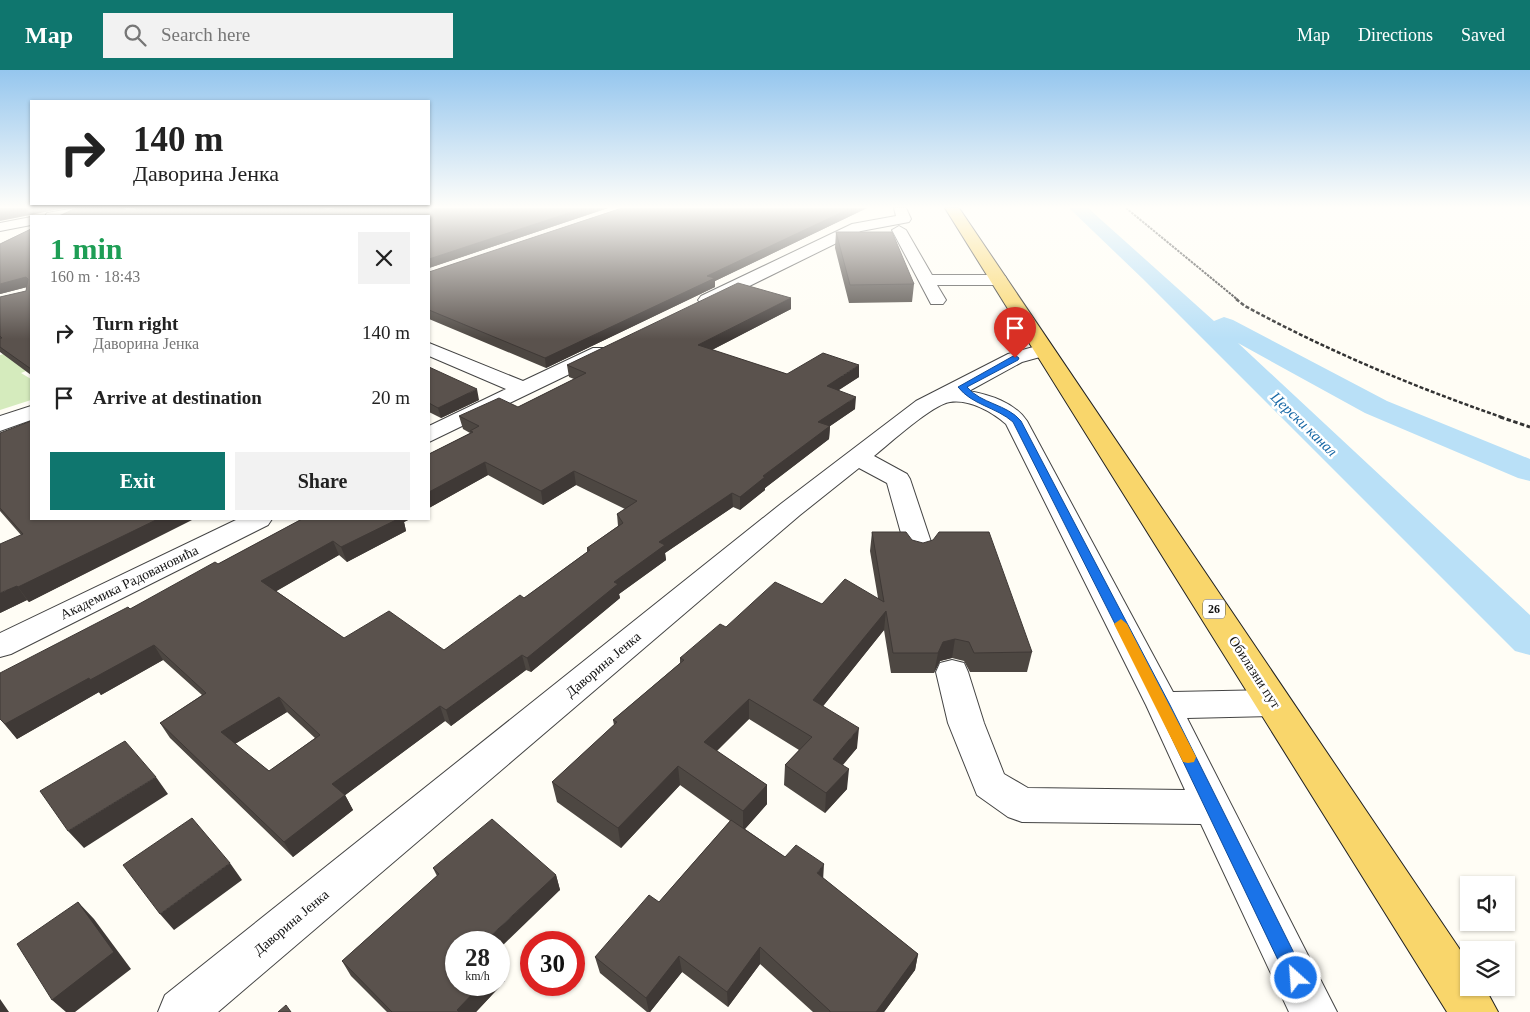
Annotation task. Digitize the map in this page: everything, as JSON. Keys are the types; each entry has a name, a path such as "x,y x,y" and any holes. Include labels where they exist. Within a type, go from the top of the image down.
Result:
{"main road":[{"name":"Обилазни пут","path":"981,252 1474,1012"}],"street":[{"path":"691,308 806,252"},
{"path":"911,252 937,300"},
{"path":"926,280 999,280"},
{"path":"430,435 612,346"},
{"path":"430,350 524,388"},
{"name":"Даворина Јенка","path":"182,1012 792,508 924,406 960,393 1015,358 1044,350"},
{"path":"960,393 1006,412 1016,421 1163,705 1313,1012"},
{"path":"0,424 30,413"},
{"path":"858,457 898,480 920,551"},
{"name":"Академика Радовановића","path":"0,646 257,520"},
{"path":"952,672 966,723 990,784 1022,805 1213,807"},
{"path":"1163,705 1274,703"}],"path":[{"path":"1179,252 1245,306 1306,339 1420,389 1530,426"}],"green space":[{"path":"22,349 30,367 30,369 21,373 30,378 30,400 0,410 0,355"}],"building":[{"path":"0,252 30,252 30,368 0,347 0,338 2,338 0,336 0,297 26,291 28,279 26,277 0,284"},
{"path":"430,252 450,252 430,259"},
{"path":"489,252 758,252 707,276 715,278 545,358 430,310 430,272"},
{"path":"841,252 900,252 914,284 850,285"},
{"path":"738,283 791,298 698,345 787,374 823,353 859,365 827,386 856,397 818,422 830,426 763,476 765,477 740,497 732,493 659,542 665,545 614,582 618,584 527,658 522,655 446,710 440,706 332,784 345,795 284,842 160,723 206,693 154,645 5,724 0,719 0,673 128,607 130,609 215,562 218,564 300,520 396,520 341,547 333,541 261,581 344,638 389,611 444,650 520,595 524,598 590,550 587,548 623,523 617,514 637,501 574,471 541,491 485,462 430,491 430,454 473,432 470,431 479,426 459,416 499,398 518,407 586,373 567,365","holes":["279,697 320,735 269,771 221,732"]},
{"path":"430,367 477,389 438,408 430,404"},
{"path":"30,421 30,520 156,520 18,587 0,593 0,544 23,534 0,508 0,433"},
{"path":"872,532 906,532 912,540 923,543 933,540 939,532 989,532 1032,652 974,653 969,642 955,639 943,642 938,653 893,653 886,611 813,700 859,728 833,759 849,769 826,793 785,765 812,737 749,699 704,742 767,785 743,811 678,766 618,828 552,782 617,722 613,720 684,660 680,658 720,624 726,627 775,582 822,604 845,579 884,602"},
{"path":"125,741 156,777 68,831 40,791"},
{"path":"192,818 230,863 160,914 123,865"},
{"path":"492,819 556,875 496,931 445,931 445,996 470,996 457,1010 459,1012 392,1012 342,961 439,874 433,868"},
{"path":"731,820 785,857 796,845 824,864 817,873 918,954 876,1012 830,1012 760,947 727,992 679,956 646,998 595,957 649,895 659,902"},
{"path":"78,902 114,952 52,1000 17,944"},
{"path":"286,1005 291,1012 278,1012"}],"waterway":[{"name":"Церски канал","path":"1127,252 1530,640"},
{"path":"1224,325 1376,407 1530,471"}],"slow traffic":[{"path":"1121,624 1188,757"}],"route":[{"path":"1015,358 962,387 970,396 1006,412 1016,421 1163,705 1296,978"}]}
